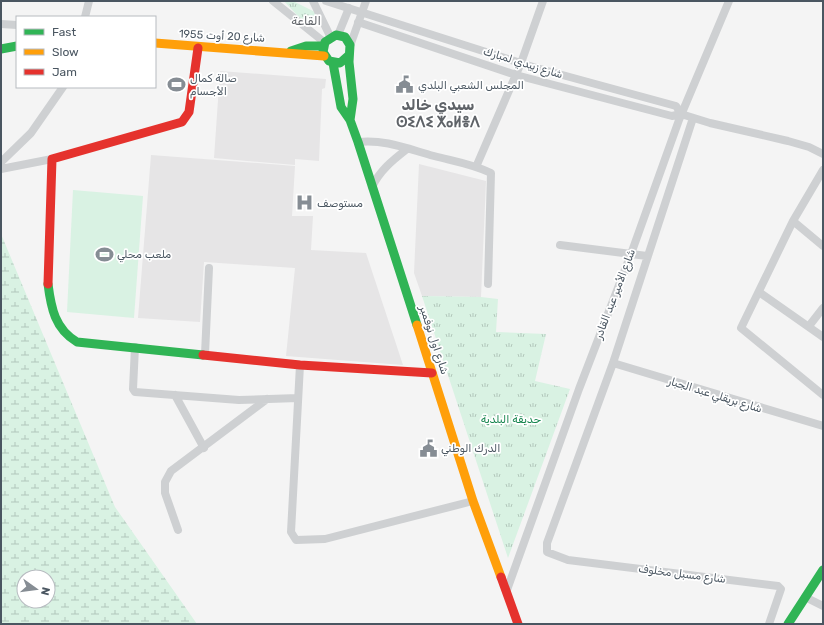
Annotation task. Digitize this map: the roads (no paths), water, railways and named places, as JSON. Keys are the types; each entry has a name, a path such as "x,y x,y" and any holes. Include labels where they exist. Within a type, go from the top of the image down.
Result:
{"main road":[{"path":"288,52 329,40 346,38 350,46 349,56 354,105 350,120"},
{"path":"329,40 324,56 333,63 340,63 349,56"},
{"name":"شارع 20 أوت 1955","path":"156,43 198,48 288,52 324,56"},
{"path":"1,49 16,46"},
{"path":"198,48 189,112 182,122 52,159 48,283 50,302 58,324 67,336 77,342 300,365 432,373"},
{"name":"شارع اول نوفمبر","path":"333,63 341,107 350,120 358,142 473,501 491,553 507,590 518,624"},
{"path":"788,624 823,570"}],"street":[{"path":"85,16 89,1"},
{"path":"273,1 329,40"},
{"path":"313,1 329,40"},
{"name":"شارع زبيدي لمبارك","path":"326,1 521,63 676,106 681,114"},
{"path":"350,46 366,1"},
{"path":"476,166 521,63 543,1"},
{"name":"شارع الأمير عبد القادر","path":"507,590 579,388 631,254 681,114 729,1"},
{"path":"329,40 349,8"},
{"path":"358,22 516,74 672,116 681,114 795,143 823,154"},
{"path":"1,24 16,26"},
{"path":"1,162 35,128 62,88"},
{"name":"شارع الأمير عبد القادر","path":"547,552 547,543 612,363 694,118"},
{"path":"358,142 375,141 395,144 408,149 476,166 492,174 488,284"},
{"path":"372,187 377,176 386,166 408,149"},
{"path":"1,169 52,159"},
{"path":"823,170 793,221 742,324 742,329 823,396"},
{"path":"793,221 823,246"},
{"path":"560,245 647,256"},
{"path":"205,354 209,268"},
{"path":"759,292 823,337"},
{"path":"809,326 823,308"},
{"path":"135,347 134,391 239,400 298,398"},
{"name":"شارع بريقلي عبد الجبار","path":"612,363 748,405 822,423"},
{"path":"300,365 291,532 296,540 325,539 473,501"},
{"path":"175,395 204,448"},
{"path":"178,530 165,494 165,482 171,472 267,399"},
{"name":"شارع مسبل مخلوف","path":"547,552 568,560 778,586 780,590 769,624"},
{"path":"805,597 823,606"}],"place":[{"name":"صالة كمال الأجسام","path":"177,84"},
{"name":"المجلس الشعبي البلدي","path":"405,85"},
{"name":"مستوصف","path":"304,203"},
{"name":"ملعب محلي","path":"104,254"},
{"name":"الدرك الوطني","path":"428,448"}],"district":[{"name":"القاعة","path":"306,21"},
{"name":"سيدي خالد ⵙⵉⴷⵉ ⵅⴰⵍⴻⴷ","path":"438,114"}],"park label":[{"name":"حديقة البلدية","path":"511,419"}]}
